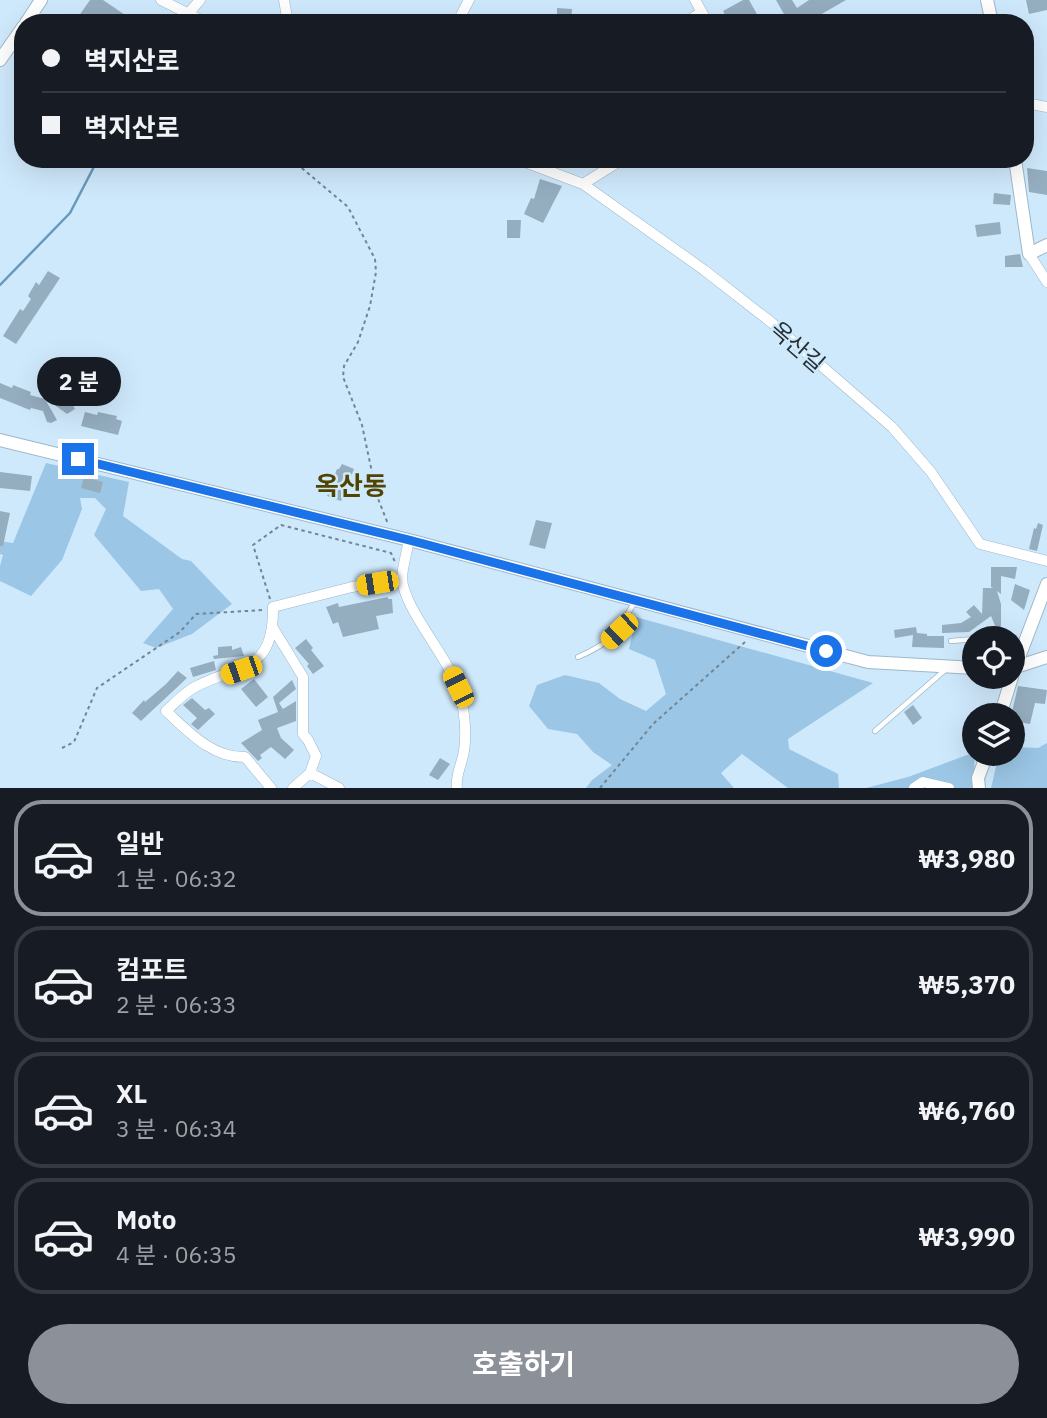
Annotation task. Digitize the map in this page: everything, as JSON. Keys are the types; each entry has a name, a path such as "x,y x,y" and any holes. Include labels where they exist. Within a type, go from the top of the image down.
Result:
{"street":[{"path":"161,0 188,14 200,0"},
{"path":"695,0 702,12 699,14"},
{"path":"0,60 14,40"},
{"name":"옥산길","path":"541,168 583,184 693,262 772,323 892,427 930,472 980,544 1047,561"},
{"path":"583,184 609,168"},
{"path":"1016,168 1029,254 1047,282"},
{"path":"1029,254 1047,245"},
{"path":"0,440 392,535 868,662 962,668"},
{"path":"409,540 402,579 413,610 441,652 458,687 463,715 464,750 454,786"},
{"path":"271,788 245,757 230,758 208,747 166,711 193,688 241,670 262,657 273,628 273,611 352,587 402,579"},
{"path":"1025,641 1047,584"},
{"path":"273,628 303,677 303,734 316,755 310,773 293,788"},
{"path":"1025,667 1047,657"},
{"path":"979,788 978,778 982,766"},
{"path":"310,773 340,788"},
{"path":"914,788 923,782 949,788"}],"lane":[{"path":"578,657 602,646 619,631 636,600"},
{"path":"951,641 962,640"},
{"path":"876,731 948,667"}],"path":[{"path":"302,168 348,207 375,259 376,272 370,306 358,342 344,366 343,377 362,425 377,496 392,535"},
{"path":"62,748 74,742 97,688 180,632 196,614 260,609 273,611 253,545 281,525 391,553 402,579"},
{"path":"600,788 653,724 757,632"}],"shaded area":[{"path":"46,463 129,482 123,516 182,559 191,561 232,604 192,634 156,648 143,643 173,609 159,589 141,591 94,535 106,509 95,498 80,498 82,509 62,560 31,596 0,581 3,555 0,554 0,541 13,543"},
{"path":"636,617 873,683 788,739 789,749 838,774 839,788 788,788 742,754 721,773 734,788 586,788 612,765 593,752 577,734 548,729 529,706 537,685 565,675 599,683 620,699 646,711 666,694 655,660 629,649"},
{"path":"1047,743 1047,788 991,788 996,766 1025,766 1025,747 1038,748"},
{"path":"962,757 962,766 974,766 973,788 866,788 908,777"}],"building":[{"path":"90,0 103,0 124,14 80,14"},
{"path":"743,0 749,0 757,14 724,14 723,11"},
{"path":"776,0 792,0 797,8 809,0 846,0 822,14 784,14"},
{"path":"1026,0 1047,0 1047,10 1029,14"},
{"path":"557,8 572,9 572,14 557,14"},
{"path":"1027,168 1047,171 1047,195 1029,192"},
{"path":"540,179 562,186 543,223 524,214 531,198 534,199"},
{"path":"994,193 1011,195 1010,205 993,204"},
{"path":"507,220 521,220 520,238 507,238"},
{"path":"1000,222 1001,234 977,237 975,225"},
{"path":"1020,254 1023,267 1005,267 1005,256"},
{"path":"48,271 60,278 16,344 3,336 20,309 23,311 31,299 28,296 36,282 39,285"},
{"path":"62,376 73,379 69,397 75,409 67,414 45,398 56,391 58,380"},
{"path":"0,383 12,388 13,385 31,392 30,395 45,399 57,420 47,422 43,411 30,410 0,398"},
{"path":"85,412 117,416 116,419 122,421 118,435 81,426"},
{"path":"342,464 354,469 341,501 327,496 337,469"},
{"path":"0,472 32,476 30,491 0,488"},
{"path":"84,477 103,482 100,493 81,488"},
{"path":"0,511 10,513 3,546 0,546"},
{"path":"536,520 552,523 545,549 529,545"},
{"path":"1038,523 1043,525 1037,551 1029,549 1034,528 1036,529"},
{"path":"991,567 1017,567 1015,579 1001,576 1001,594 997,591 1001,604 1001,626 995,626 991,616 977,626 962,626 962,632 942,633 942,625 961,623 971,617 966,612 974,605 982,614 983,588 993,588"},
{"path":"1015,584 1030,590 1024,610 1011,600"},
{"path":"388,597 392,599 393,613 376,616 379,629 343,637 338,622 333,624 326,607 338,603 339,607"},
{"path":"916,627 917,633 944,636 944,648 912,647 913,635 895,638 894,630"},
{"path":"306,639 324,666 313,674 307,666 309,664 295,648"},
{"path":"232,646 232,650 241,647 244,656 214,659 213,656 218,655 218,647"},
{"path":"214,661 216,670 193,677 190,668"},
{"path":"178,671 187,678 141,721 132,713 144,700 145,702 166,684"},
{"path":"254,679 268,697 256,707 241,689"},
{"path":"292,680 296,689 279,703 283,709 296,701 296,721 277,728 281,738 294,750 285,759 271,747 260,755 262,758 258,761 241,743 262,730 258,720 278,712 273,697"},
{"path":"1025,687 1047,690 1045,704 1035,703 1030,724 1025,723 1025,703 1014,703 1017,689"},
{"path":"192,698 205,710 209,708 215,714 198,730 191,724 197,718 183,705"},
{"path":"913,705 922,718 913,725 904,712"},
{"path":"440,758 450,764 438,780 429,775"}],"waterway":[{"path":"0,285 70,213 93,168"}],"district":[{"name":"옥산동","path":"351,485"}],"route":[{"path":"78,459 409,540 826,651"}]}
